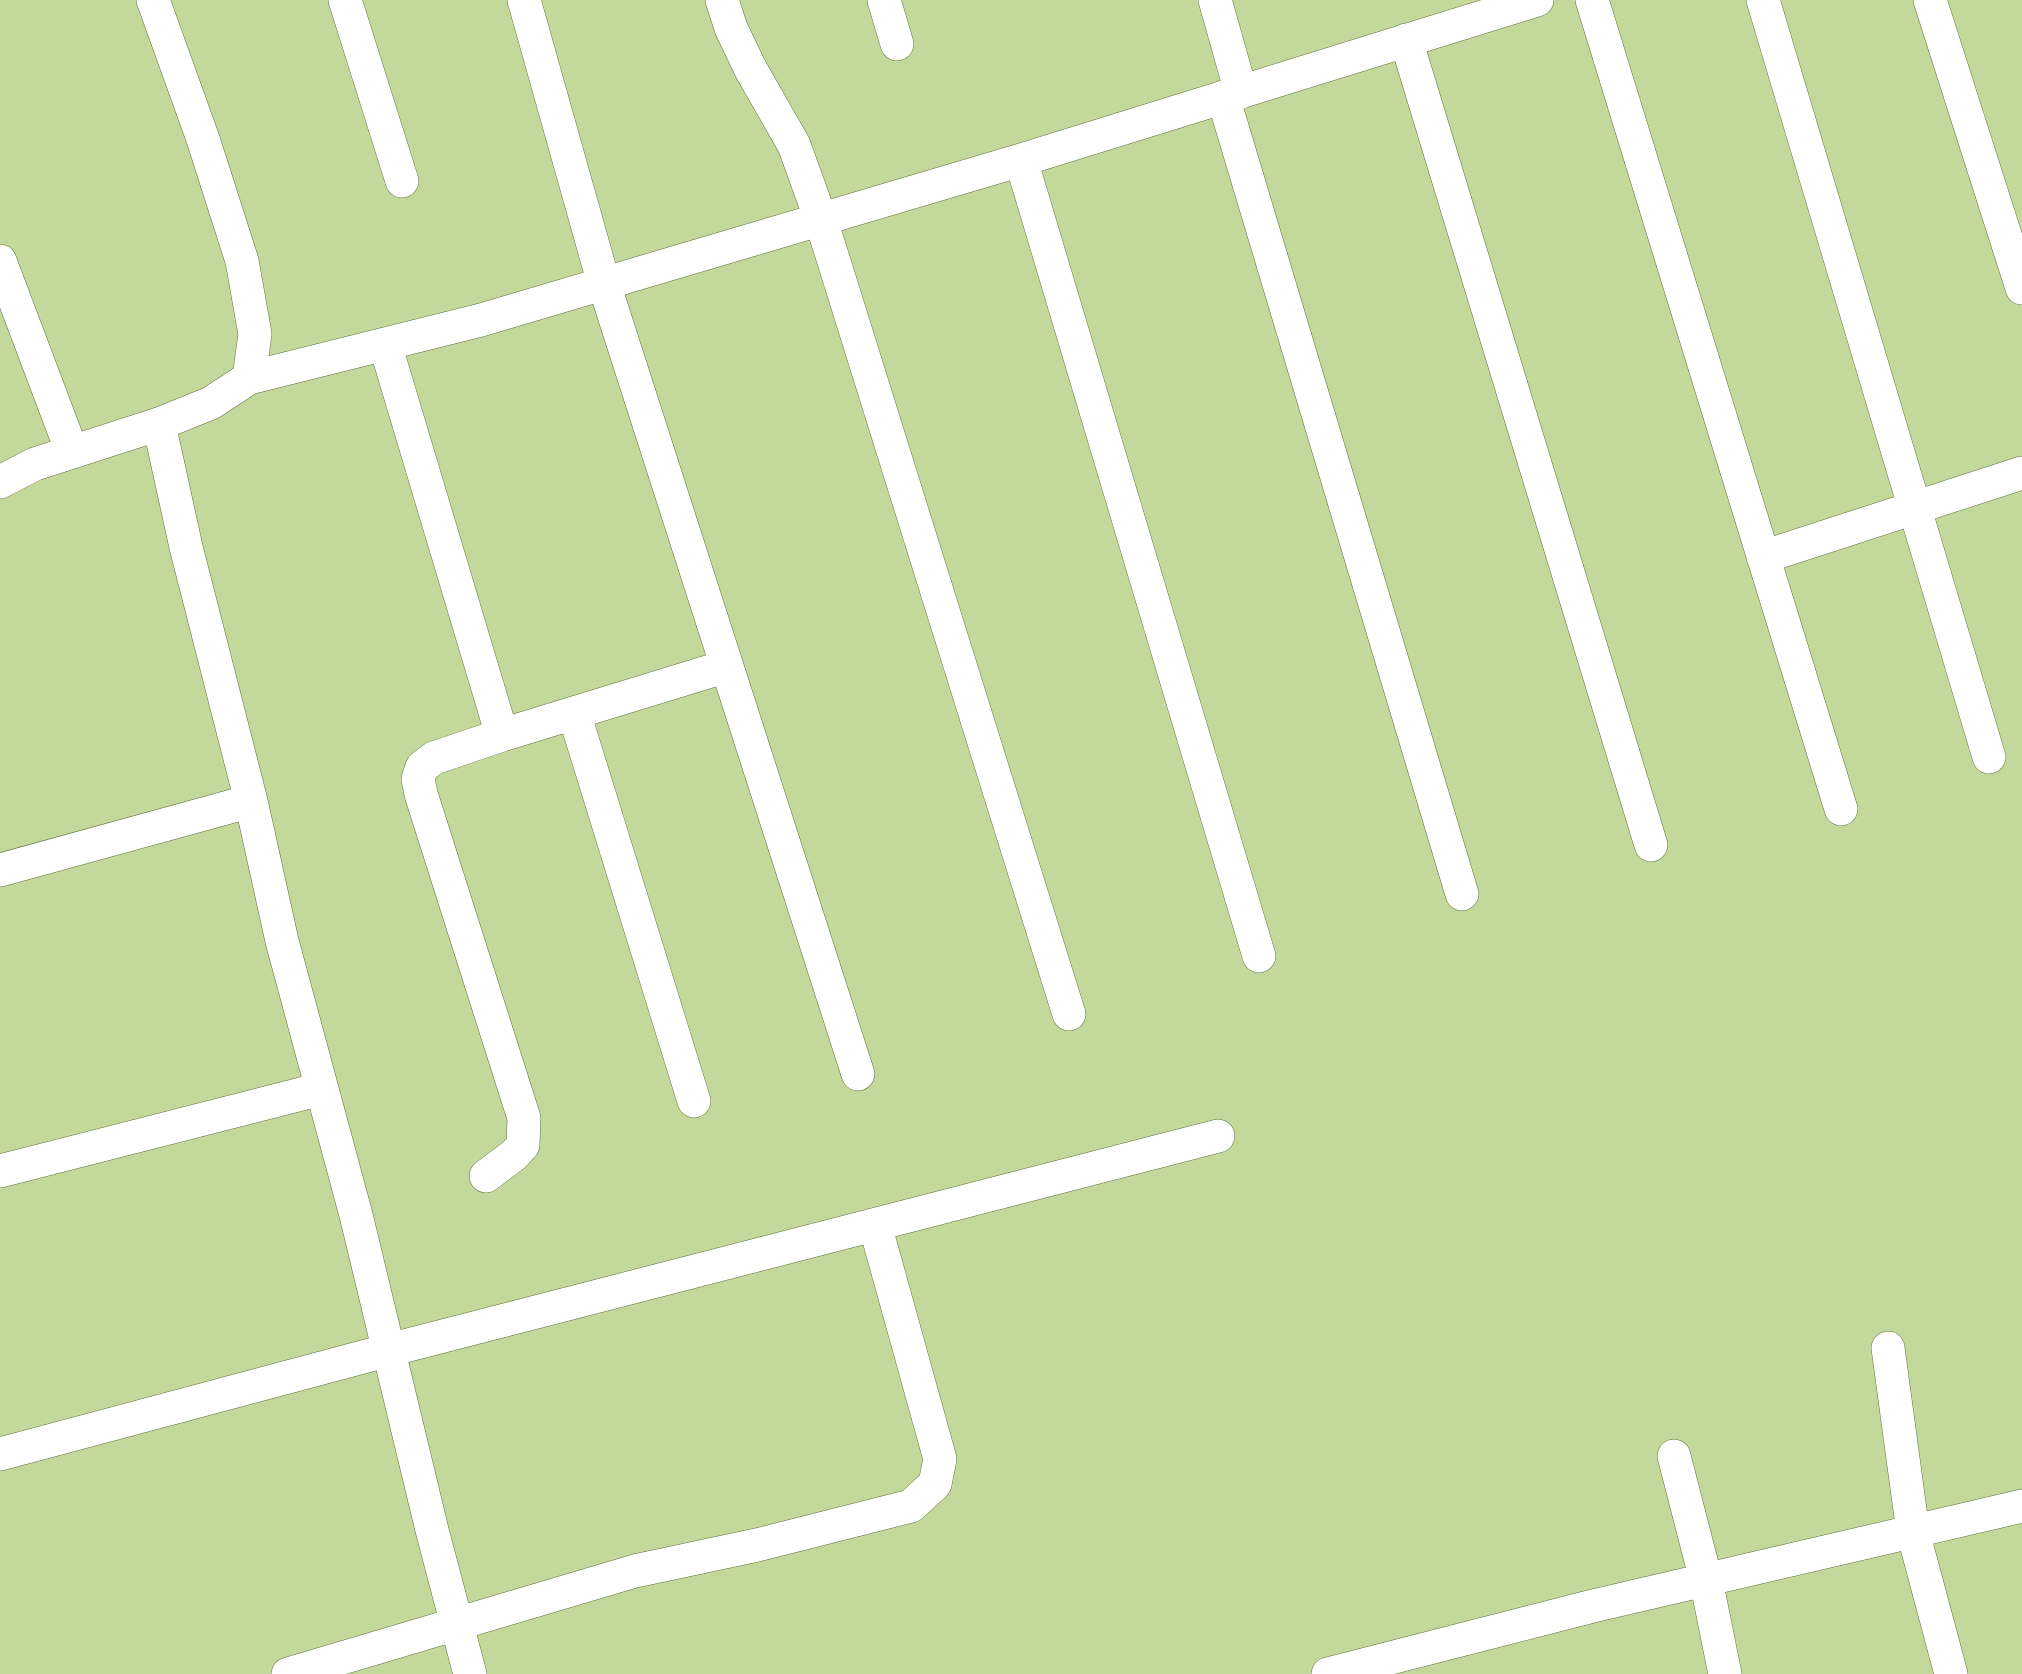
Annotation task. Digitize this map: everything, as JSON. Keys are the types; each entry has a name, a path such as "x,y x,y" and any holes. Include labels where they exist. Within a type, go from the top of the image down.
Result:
{"street":[{"path":"153,0 203,140 242,261 255,334 249,378"},
{"path":"345,0 402,181"},
{"path":"524,0 604,284 858,1074"},
{"path":"722,0 731,28 750,68 794,145 821,220 1069,1014"},
{"path":"884,0 897,44"},
{"path":"1215,0 1232,94 1462,894"},
{"path":"0,482 35,464 159,424 211,403 249,378 481,320 604,284 1021,160 1537,0"},
{"path":"1592,0 1840,809"},
{"path":"1763,0 1989,757"},
{"path":"1930,0 2022,288"},
{"path":"1406,40 1651,845"},
{"path":"1021,160 1259,956"},
{"path":"0,261 72,452"},
{"path":"385,344 502,735"},
{"path":"159,424 211,654 251,801 282,941 389,1350 432,1530 470,1674"},
{"path":"1763,557 2022,473"},
{"path":"486,1176 514,1155 523,1145 524,1118 418,779 422,767 434,758 502,735 727,666"},
{"path":"574,713 694,1101"},
{"path":"0,870 251,801"},
{"path":"0,1171 321,1089"},
{"path":"0,1454 389,1350 1218,1136"},
{"path":"288,1674 634,1571 757,1545 911,1506 934,1484 940,1459 875,1225"},
{"path":"1888,1348 1913,1532 1951,1674"},
{"path":"1674,1456 1706,1580 1725,1674"},
{"path":"1328,1674 1593,1606 2022,1506"}]}
